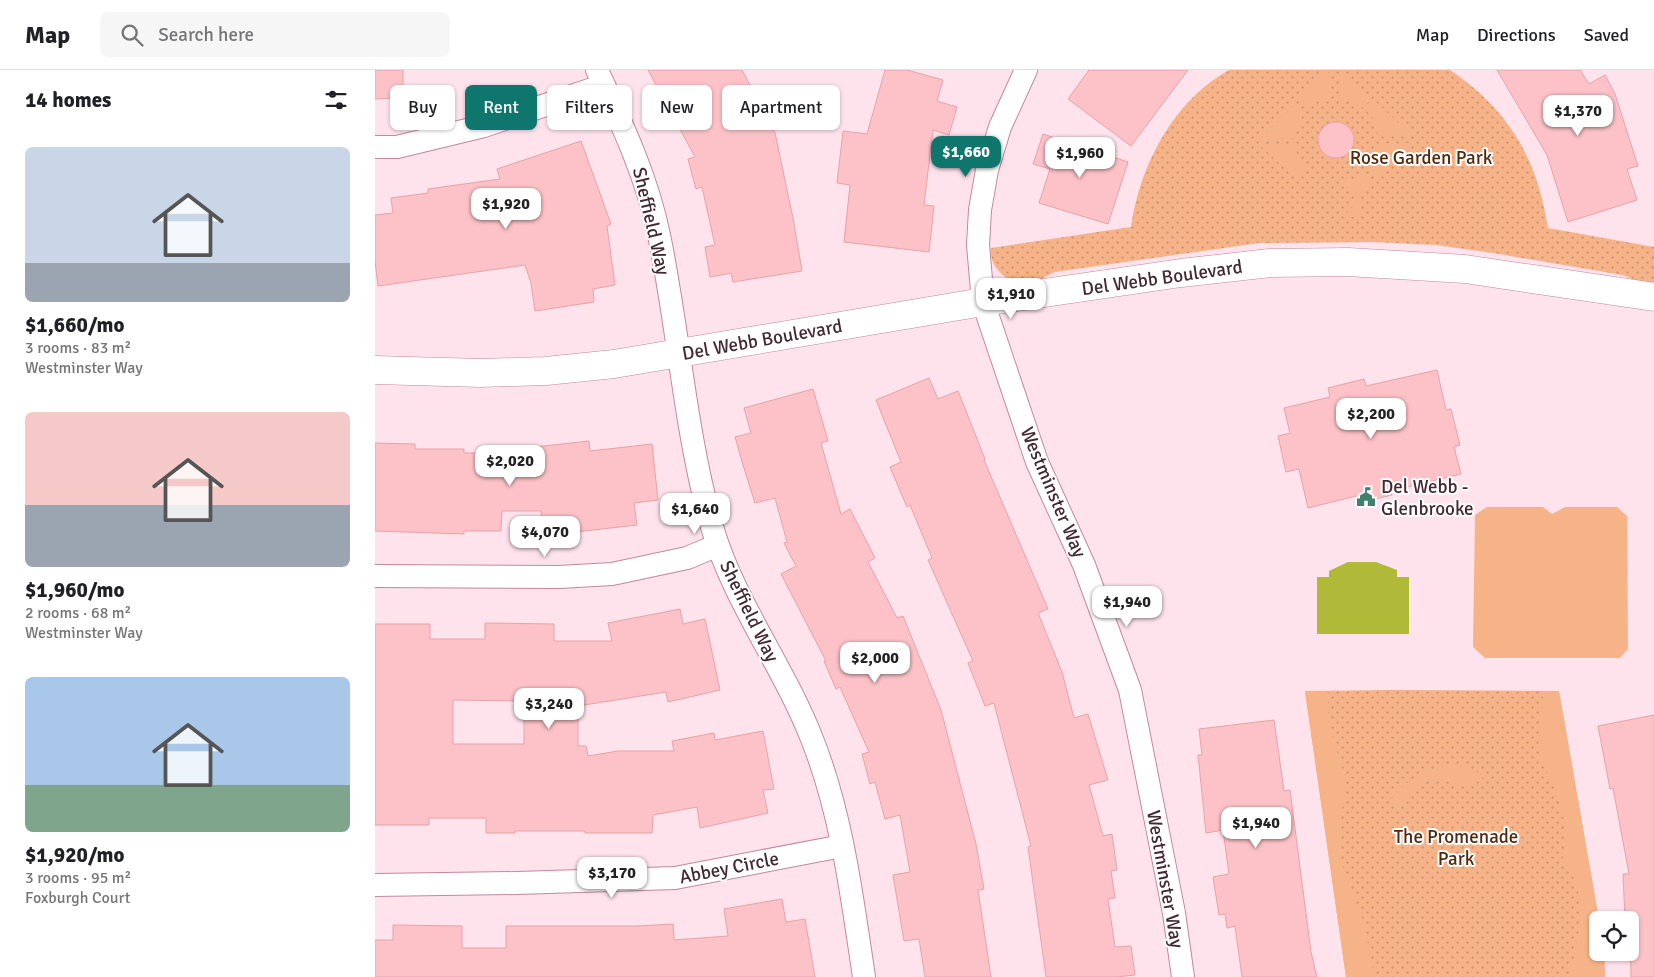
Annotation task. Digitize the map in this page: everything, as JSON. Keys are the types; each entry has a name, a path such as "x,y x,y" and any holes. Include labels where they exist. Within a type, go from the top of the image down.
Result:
{"street":[{"name":"Westminster Way","path":"1019,72 987,170 980,210 978,245 983,302 1037,462 1084,565 1130,690 1174,913 1183,977"},
{"path":"375,147 397,147 484,126 601,78"},
{"name":"Sheffield Way","path":"601,78 636,154 659,234 677,354 701,485 718,545 812,738 828,786 842,846 864,977"},
{"name":"Del Webb Boulevard","path":"375,370 481,373 546,371 677,354 983,302 1181,272 1270,262 1348,262 1465,269 1654,297"},
{"path":"375,576 559,577 612,574 687,558 718,545"},
{"name":"Abbey Circle","path":"375,885 675,878 842,846"}],"green space":[{"name":"Rose Garden Park","path":"1229,70 1450,70 1471,85 1489,102 1517,138 1528,158 1536,179 1548,228 1654,247 1654,287 1622,275 1493,253 1436,245 1373,242 1259,243 1055,272 1035,282 1017,284 998,270 992,260 991,248 1131,227 1142,181 1162,137 1191,99 1209,83"},
{"path":"1328,70 1330,99 1317,102 1308,110 1298,101"},
{"path":"1339,70 1372,98 1363,108 1353,101 1340,98"},
{"path":"1376,102 1412,135 1378,135 1373,119 1367,111"},
{"path":"1294,105 1304,114 1295,129 1294,138 1260,139"},
{"path":"1411,143 1378,177 1368,168 1374,159 1378,144"},
{"path":"1295,145 1298,158 1306,169 1296,179 1261,146"},
{"path":"1364,172 1374,181 1361,196 1360,217 1344,217 1358,200 1357,193 1345,182 1356,179"},
{"path":"1487,507 1543,507 1552,514 1565,507 1617,507 1627,516 1628,649 1620,658 1485,658 1473,647 1475,515"},
{"name":"The Promenade Park","path":"1305,691 1559,691 1597,911 1589,911 1589,961 1604,961 1605,977 1346,977"},
{"path":"1305,691 1328,692 1328,721 1344,774 1345,793 1339,825 1340,851 1343,868 1363,921 1375,977 1346,977"},
{"path":"1543,691 1559,691 1597,911 1589,911 1589,961 1604,961 1605,977 1569,977 1579,932 1580,902 1571,874 1562,861 1565,841 1563,813 1540,754 1539,735"},
{"path":"1458,765 1485,775 1478,781 1464,785 1442,780 1427,780 1416,788 1403,805 1393,805 1389,802 1403,786 1419,775 1437,768"}],"shaded area":[{"path":"1348,562 1376,562 1397,570 1397,577 1409,577 1409,634 1317,634 1317,577 1329,577 1329,571"}],"building":[{"path":"375,70 403,70 403,85 390,85 390,98 375,99"},
{"path":"648,70 742,70 750,85 722,85 722,130 773,130 793,218 802,271 733,282 731,273 710,277 705,247 715,245 702,187 696,189 688,159 695,157 680,130 712,130 712,85 656,85"},
{"path":"885,70 907,70 943,80 937,101 957,107 949,135 933,130 924,205 934,206 929,252 844,242 850,185 837,183 843,131 867,134"},
{"path":"1089,70 1188,70 1131,146 1068,99"},
{"path":"1497,70 1580,70 1589,84 1605,75 1615,94 1638,166 1627,169 1637,200 1568,222 1547,155"},
{"path":"1336,122 1343,123 1349,127 1353,133 1353,147 1349,153 1343,157 1336,158 1329,157 1323,153 1319,147 1318,140 1319,133 1323,127 1329,123"},
{"path":"1043,134 1128,162 1108,224 1039,203 1050,169 1033,164"},
{"path":"581,141 611,224 607,226 615,285 593,289 594,302 535,311 531,283 525,265 378,286 375,261 375,215 393,213 391,198 428,193 428,189 500,179 497,169"},
{"path":"1437,370 1446,410 1451,409 1460,445 1454,447 1461,474 1391,491 1392,495 1358,503 1356,496 1308,508 1299,469 1286,472 1278,436 1290,433 1284,408 1330,397 1328,388 1364,379 1366,386"},
{"path":"929,378 938,399 958,391 984,460 1048,609 1038,613 1062,672 1074,718 1088,714 1108,780 1089,785 1103,836 1112,834 1117,870 1111,871 1115,898 1108,899 1115,947 1131,946 1135,975 1116,977 1046,977 1028,847 1031,846 994,703 985,706 968,663 973,661 928,560 932,558 910,505 907,507 890,467 901,462 876,400"},
{"path":"813,389 828,441 821,443 841,514 850,509 875,558 868,562 897,618 903,616 941,710 976,844 984,889 978,890 991,977 925,977 919,939 904,941 893,875 910,872 900,815 885,819 875,782 870,784 862,754 869,752 840,687 836,689 824,661 826,661 781,574 796,566 784,543 787,542 775,498 755,503 743,465 735,437 751,433 744,408"},
{"path":"589,441 590,451 652,444 658,500 634,503 637,525 567,533 566,518 542,521 541,511 502,511 501,531 464,531 464,534 375,531 375,443 415,444 415,449 464,449 464,453 535,453 535,447"},
{"path":"680,609 683,624 705,619 720,690 668,702 666,692 578,706 578,746 586,746 588,756 618,751 674,751 672,741 714,733 715,740 763,731 774,789 763,790 768,813 700,828 697,807 653,815 652,833 515,831 515,833 486,833 486,818 429,818 429,825 375,825 375,624 430,624 430,639 485,639 485,623 554,624 554,641 612,641 608,623","holes":["453,700 524,701 524,744 453,744"]},
{"path":"1654,715 1654,977 1631,977 1631,961 1639,961 1639,911 1625,911 1623,874 1629,874 1613,788 1610,789 1598,726"},
{"path":"1274,720 1284,791 1290,790 1311,952 1317,977 1242,977 1235,926 1227,928 1225,914 1219,915 1213,877 1229,874 1223,830 1206,833 1198,755 1202,755 1199,729"},
{"path":"782,899 786,922 805,919 815,977 375,977 375,940 393,940 393,925 462,926 462,948 506,948 506,926 637,926 673,924 674,940 728,936 724,909"}],"place":[{"name":"Del Webb - Glenbrooke","path":"1366,497"}]}
